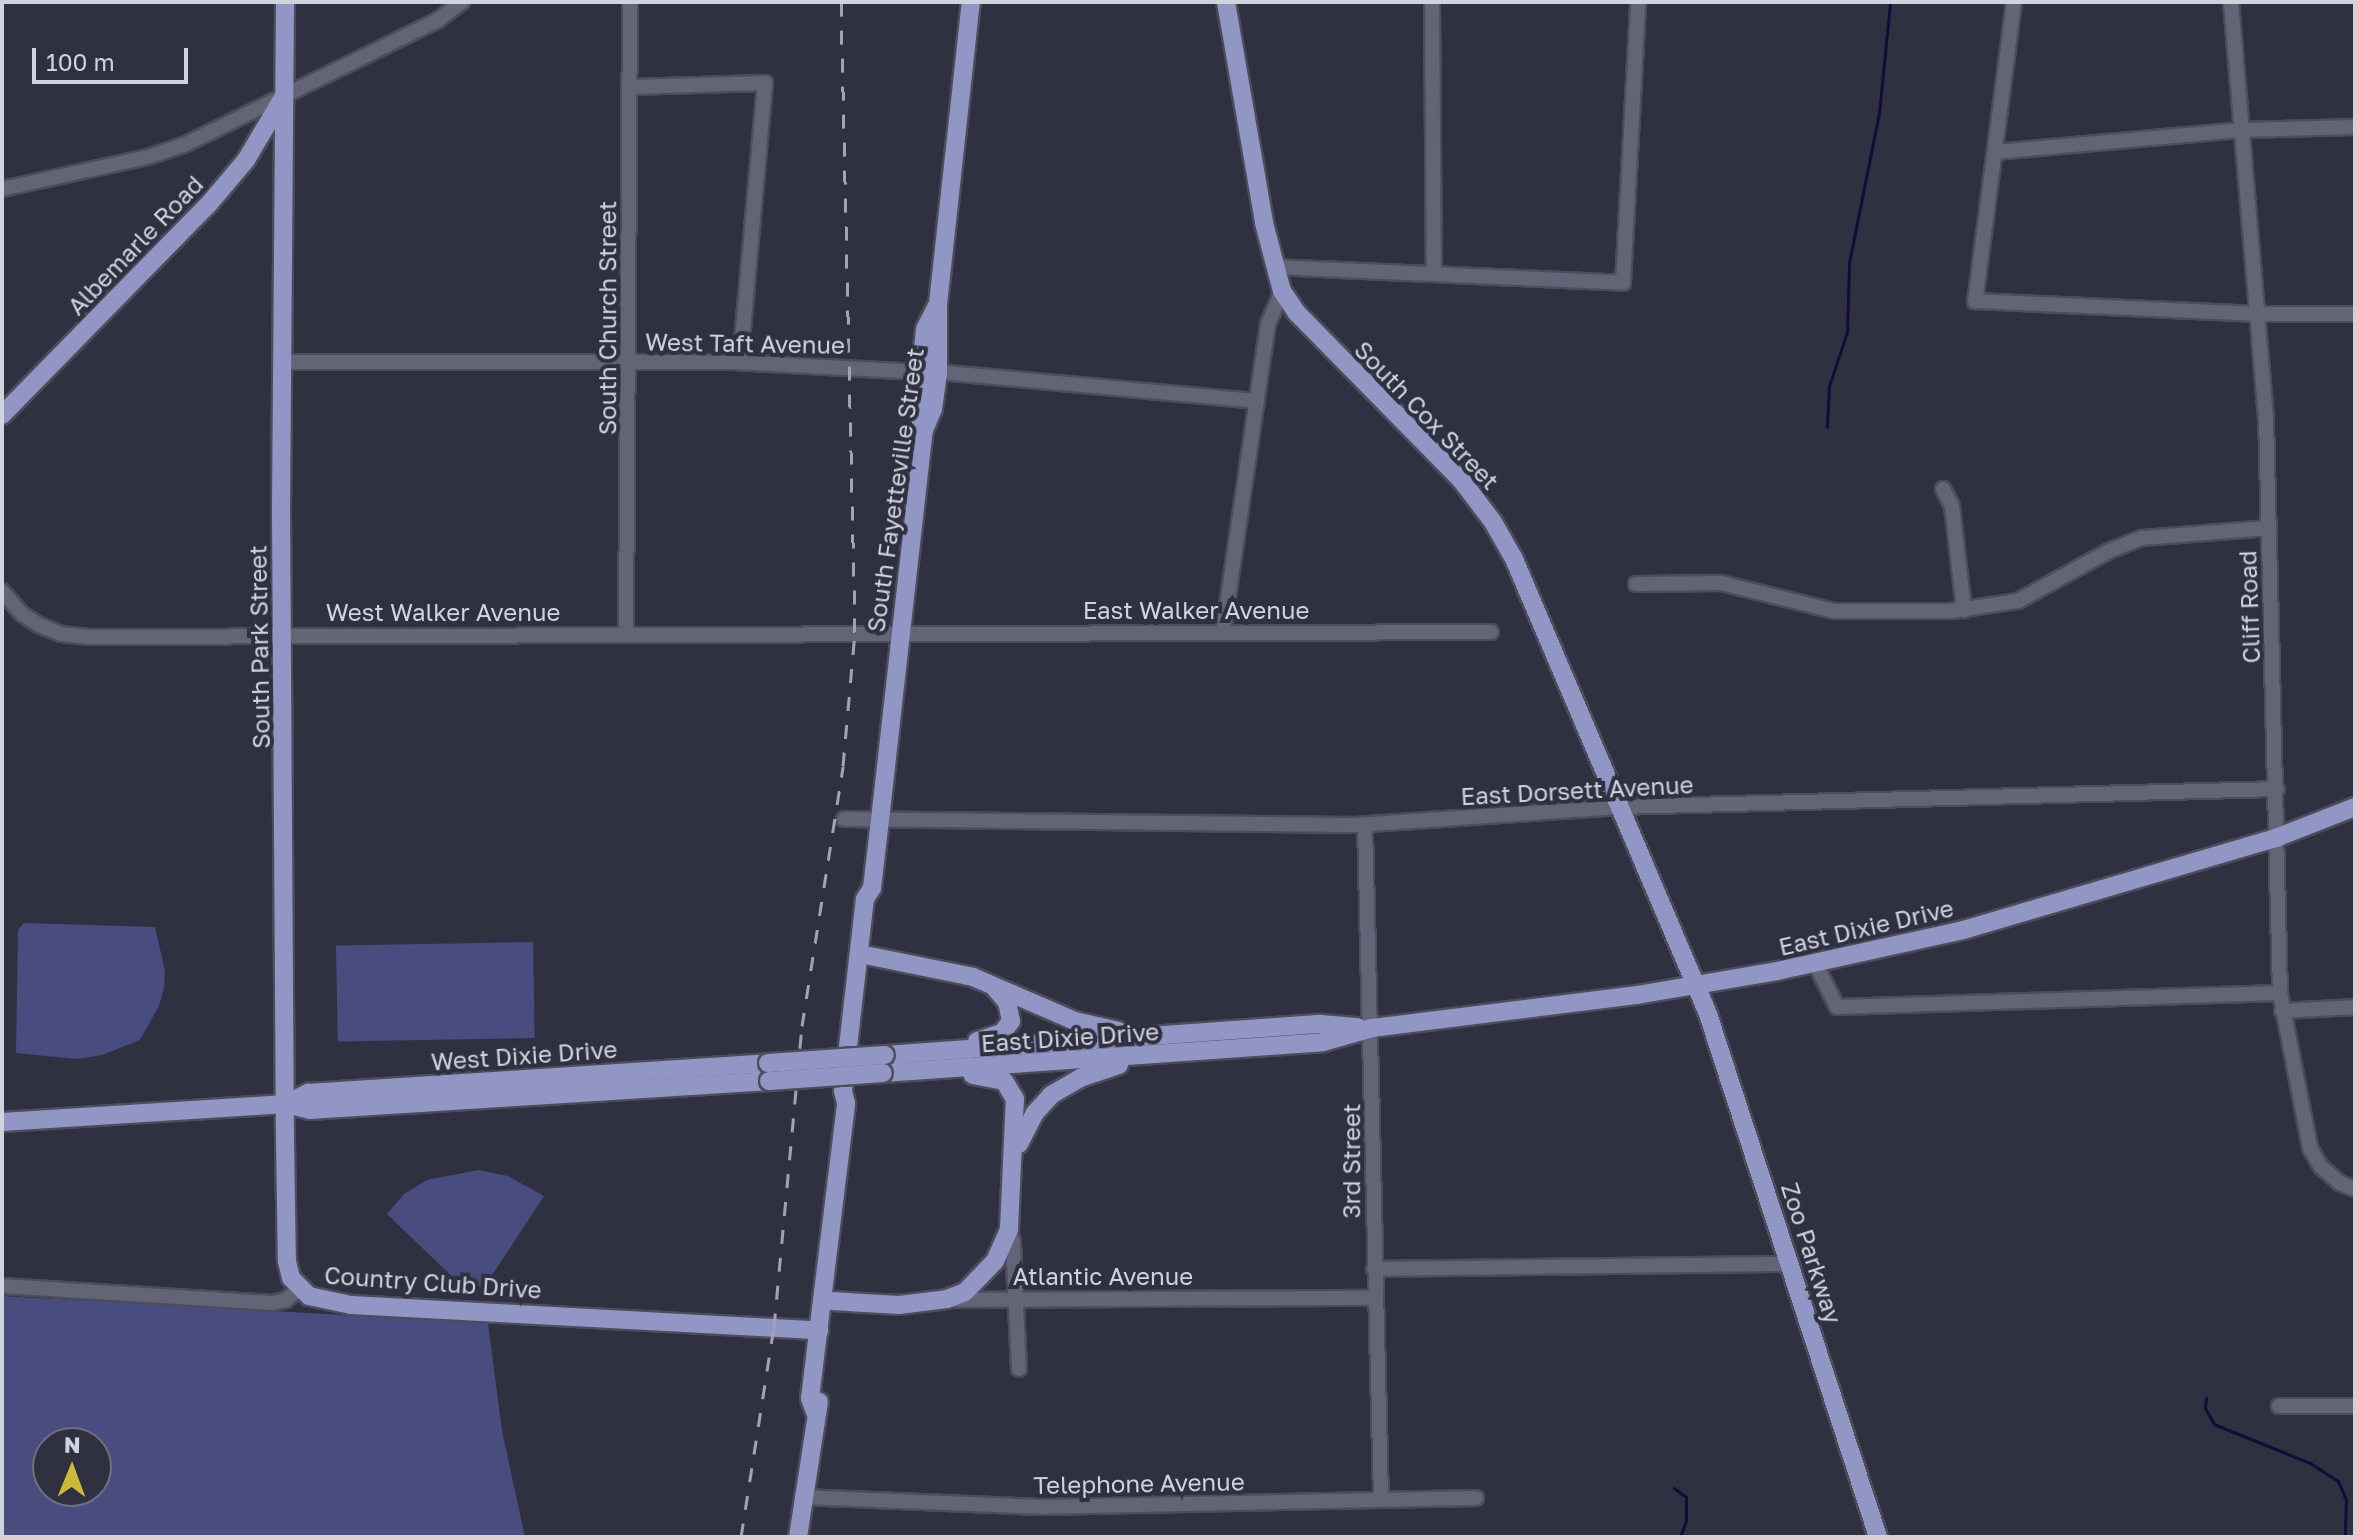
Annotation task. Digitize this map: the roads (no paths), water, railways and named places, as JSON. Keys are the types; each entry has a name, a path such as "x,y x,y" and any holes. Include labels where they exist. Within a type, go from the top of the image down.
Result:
{"main road":[{"name":"South Park Street","path":"285,2 281,362 287,1261 291,1278 299,1289"},
{"name":"South Fayetteville Street","path":"815,1412 810,1398 827,1241 832,1231 846,1103 843,1091 863,914 865,899 872,888 927,424 917,410 929,372 971,2"},
{"name":"South Cox Street","path":"1226,2 1282,291 1297,313 1462,481 1498,530 1695,985"},
{"name":"Albemarle Road","path":"2,415 208,205 246,160 284,95"},
{"name":"East Dixie Drive","path":"884,1064 931,1071 1323,1042 1372,1028 1695,985 1815,963 1963,930 2278,837 2355,807"},
{"name":"South Fayetteville Street","path":"846,1103 855,1092 877,900 872,888"},
{"path":"870,956 952,971 991,984 1075,1021 1153,1037"},
{"path":"944,1052 996,1036 1009,1025 1011,1010 991,984"},
{"name":"Zoo Parkway","path":"1695,985 1720,1048 1789,1264 1846,1427 1878,1537"},
{"name":"East Dixie Drive","path":"768,1072 884,1064 944,1052 1321,1024 1372,1028"},
{"path":"1015,1154 1029,1123 1051,1095 1080,1078 1165,1054"},
{"path":"931,1071 995,1078 1010,1086 1015,1099 1015,1154 1009,1229 986,1273 965,1292 947,1299"},
{"name":"West Dixie Drive","path":"2,1122 286,1104 308,1093 768,1072"},
{"name":"South Fayetteville Street","path":"798,1537 815,1412 820,1399 838,1241 832,1231"},
{"name":"Country Club Drive","path":"299,1289 322,1301 351,1305 819,1330"},
{"name":"Atlantic Avenue","path":"831,1301 899,1305 947,1299"}],"street":[{"path":"2,189 148,157 186,144 438,20 462,2"},
{"name":"South Church Street","path":"626,633 630,2"},
{"path":"1432,2 1434,274"},
{"path":"1275,267 1623,283 1638,2"},
{"path":"2014,2 1975,301 2259,314 2355,314"},
{"name":"Cliff Road","path":"2231,2 2259,314 2269,528 2280,993 2310,1148 2321,1167 2340,1183 2354,1188"},
{"path":"629,87 765,83 740,362"},
{"path":"1995,152 2243,130 2355,127"},
{"path":"1223,632 1268,324 1282,291"},
{"name":"West Taft Avenue","path":"281,362 740,362 929,372 1257,401"},
{"path":"1943,489 1952,506 1964,610"},
{"path":"1636,584 1721,583 1833,611 1964,610 2018,601 2109,551 2142,538 2269,528"},
{"name":"West Walker Avenue","path":"2,591 22,614 61,634 283,636 900,632"},
{"name":"East Walker Avenue","path":"900,632 1491,632"},
{"name":"East Dorsett Avenue","path":"844,819 1365,825 1620,807 2277,789"},
{"name":"3rd Street","path":"1365,825 1381,1497"},
{"path":"1815,963 1837,1007 2280,993"},
{"path":"2282,1011 2355,1007"},
{"path":"1009,1229 1013,1242 1019,1369"},
{"path":"1374,1269 1789,1264"},
{"name":"Country Club Drive","path":"2,1286 272,1303 286,1300 299,1289"},
{"name":"Atlantic Avenue","path":"947,1299 1375,1298"},
{"path":"2279,1406 2355,1406"},
{"name":"Telephone Avenue","path":"802,1497 1042,1507 1201,1505 1381,1497 1476,1498"}],"waterway":[{"path":"1827,427 1829,386 1847,332 1849,263 1879,113 1890,2"},
{"path":"2206,1398 2205,1408 2214,1424 2310,1463 2338,1481 2346,1500 2345,1537"},
{"path":"1674,1488 1686,1497 1686,1520 1680,1537"}],"railway":[{"path":"741,1537 774,1327 802,1026 843,766 855,632 841,2"}]}
